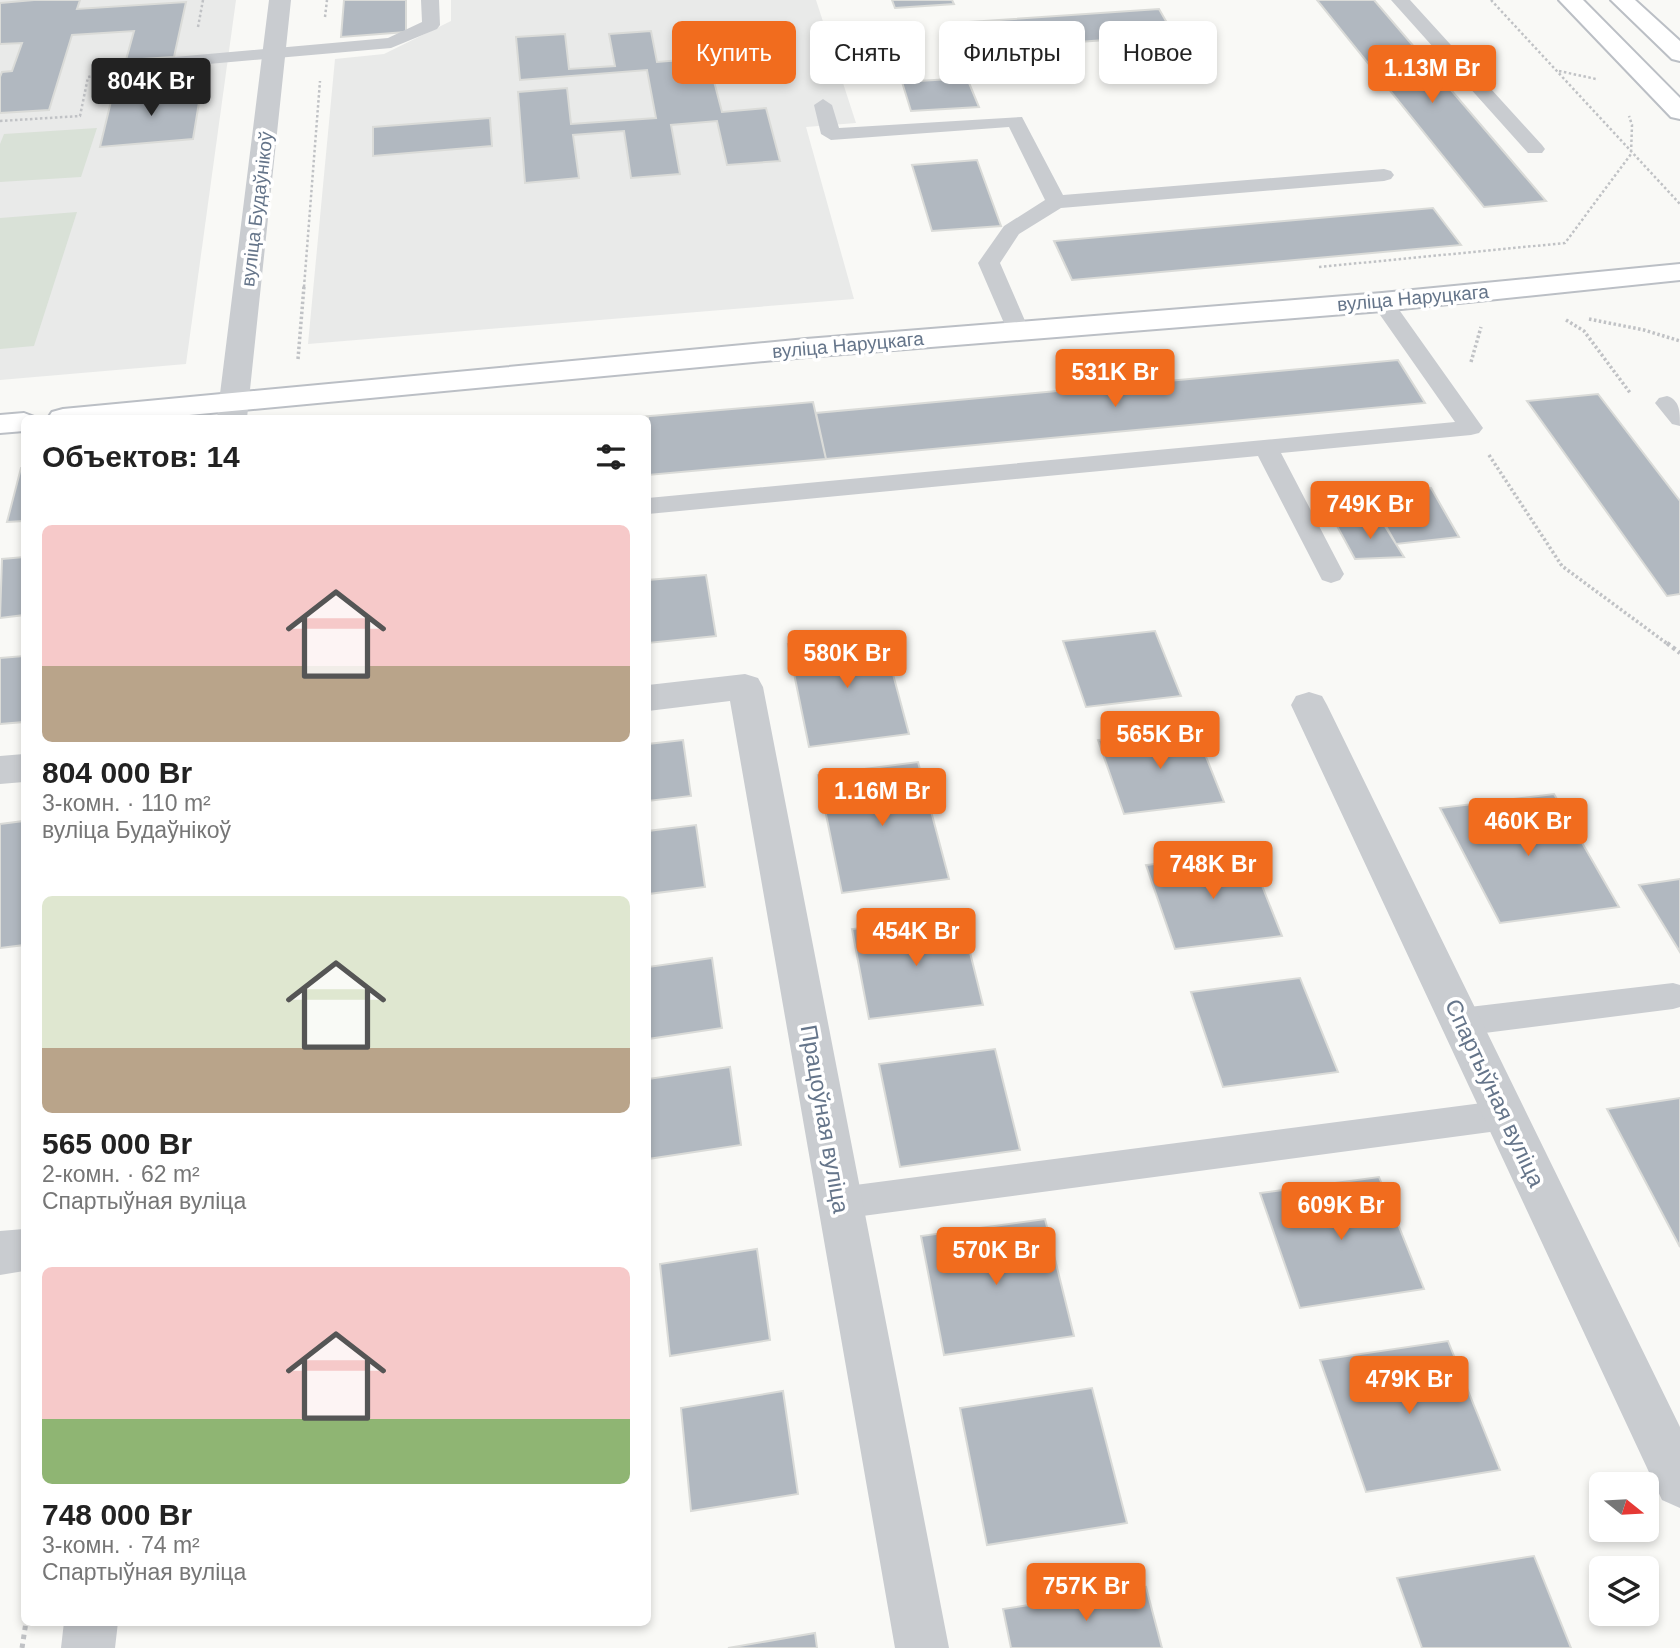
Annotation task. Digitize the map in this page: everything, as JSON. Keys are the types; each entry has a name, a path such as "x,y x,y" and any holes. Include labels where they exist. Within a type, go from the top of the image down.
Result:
{"street":[{"name":"вуліца Будаўнікоў","path":"233,410 280,0"},
{"path":"1570,0 1680,112"},
{"path":"1622,0 1680,54"},
{"path":"1634,279 1680,272"},
{"path":"1634,279 1680,278"},
{"name":"вуліца Наруцкага","path":"127,415 233,410 1018,330 1382,302 1492,303 1634,279"},
{"path":"0,424 21,422"},
{"name":"Працоўная вуліца","path":"651,698 745,687 922,1648"},
{"name":"Спартыўная вуліца","path":"1309,705 1505,1115 1674,1456"},
{"path":"0,771 21,768"},
{"path":"0,1253 21,1250"},
{"path":"88,1648 91,1626"}],"lane":[{"path":"152,64 391,43 431,25 430,0"},
{"path":"1399,0 1535,149"},
{"path":"823,104 831,134 1015,121 1056,202"},
{"path":"1018,330 989,262 1011,230 1056,202 1384,176"},
{"path":"651,506 1266,447 1464,418 1382,302"},
{"path":"1266,447 1331,574"},
{"path":"1461,1023 1673,996"},
{"path":"840,1203 1505,1115"}],"path":[{"path":"237,371 298,363 327,0"},
{"path":"1491,0 1680,204"},
{"path":"0,121 80,116 88,77 152,64"},
{"path":"1559,71 1607,81"},
{"path":"1316,267 1565,243 1631,154 1632,125 1629,114"},
{"path":"1466,253 1492,303 1464,418 1562,566 1680,653"},
{"path":"1492,303 1555,313 1584,331 1631,395"},
{"path":"1581,318 1644,330 1680,341"},
{"path":"22,1648 25,1626"}],"shaded area":[{"path":"0,0 236,0 186,364 0,380"},
{"path":"451,0 816,0 823,21 810,21 810,84 843,84 856,123 806,127 854,299 308,344 335,59 384,54 451,21"},
{"path":"97,128 81,177 0,182 0,144 4,134"},
{"path":"77,212 34,346 0,349 0,218"}],"building":[{"path":"80,0 77,9 186,2 174,57 126,60 134,31 72,35 49,110 0,113 0,77 2,72 12,71 22,43 0,44 0,3"},
{"path":"344,0 406,0 406,32 341,37"},
{"path":"892,0 952,0 954,4 895,8"},
{"path":"1317,0 1374,0 1546,201 1484,207"},
{"path":"1159,9 1166,21 1099,21 1099,40 1085,41 1085,21 984,21"},
{"path":"651,31 657,62 672,61 672,84 715,84 722,112 766,108 780,161 727,165 717,121 671,125 680,174 631,178 624,131 573,135 579,178 525,183 518,92 567,88 571,124 656,118 647,70 520,80 516,37 565,34 569,69 615,66 609,34"},
{"path":"939,80 939,84 969,84 979,107 911,111 903,84 925,84 925,81"},
{"path":"201,90 193,139 100,147 112,97"},
{"path":"490,118 492,146 373,156 373,127"},
{"path":"977,160 1001,226 932,231 912,165"},
{"path":"1433,208 1461,245 1072,280 1054,241"},
{"path":"1398,360 1425,403 826,459 816,413"},
{"path":"1598,394 1680,501 1680,594 1667,596 1527,401"},
{"path":"813,402 826,459 651,475 651,416"},
{"path":"21,468 21,521 7,522"},
{"path":"1431,488 1459,537 1396,544 1368,494"},
{"path":"1383,523 1404,557 1355,559 1337,526"},
{"path":"21,557 21,615 0,618 2,559"},
{"path":"706,575 716,636 651,643 651,580"},
{"path":"1155,631 1181,696 1086,707 1063,641"},
{"path":"882,633 909,734 809,747 788,644"},
{"path":"21,656 21,722 0,724 0,658"},
{"path":"1195,729 1224,802 1124,814 1098,740"},
{"path":"683,740 691,796 651,801 651,744"},
{"path":"918,762 949,879 842,893 818,775"},
{"path":"1554,794 1619,907 1500,923 1440,808"},
{"path":"21,821 21,945 0,948 0,824"},
{"path":"696,825 705,887 651,894 651,831"},
{"path":"1249,853 1282,936 1175,949 1146,865"},
{"path":"1680,879 1680,952 1639,885"},
{"path":"961,916 983,1005 869,1019 852,929"},
{"path":"712,958 722,1028 651,1039 651,967"},
{"path":"1300,978 1338,1072 1223,1087 1191,992"},
{"path":"995,1049 1020,1150 900,1167 879,1064"},
{"path":"730,1067 741,1145 651,1159 651,1079"},
{"path":"1680,1098 1680,1247 1607,1109"},
{"path":"1379,1177 1424,1289 1300,1308 1260,1193"},
{"path":"1045,1219 1074,1336 944,1355 921,1236"},
{"path":"757,1249 770,1340 670,1356 660,1264"},
{"path":"1448,1341 1500,1470 1366,1492 1320,1360"},
{"path":"1092,1388 1127,1523 987,1545 960,1408"},
{"path":"783,1391 798,1494 691,1511 681,1408"},
{"path":"1534,1556 1571,1648 1422,1648 1397,1578"},
{"path":"1146,1587 1162,1648 1011,1648 1003,1609"},
{"path":"815,1633 817,1648 728,1648"}]}
